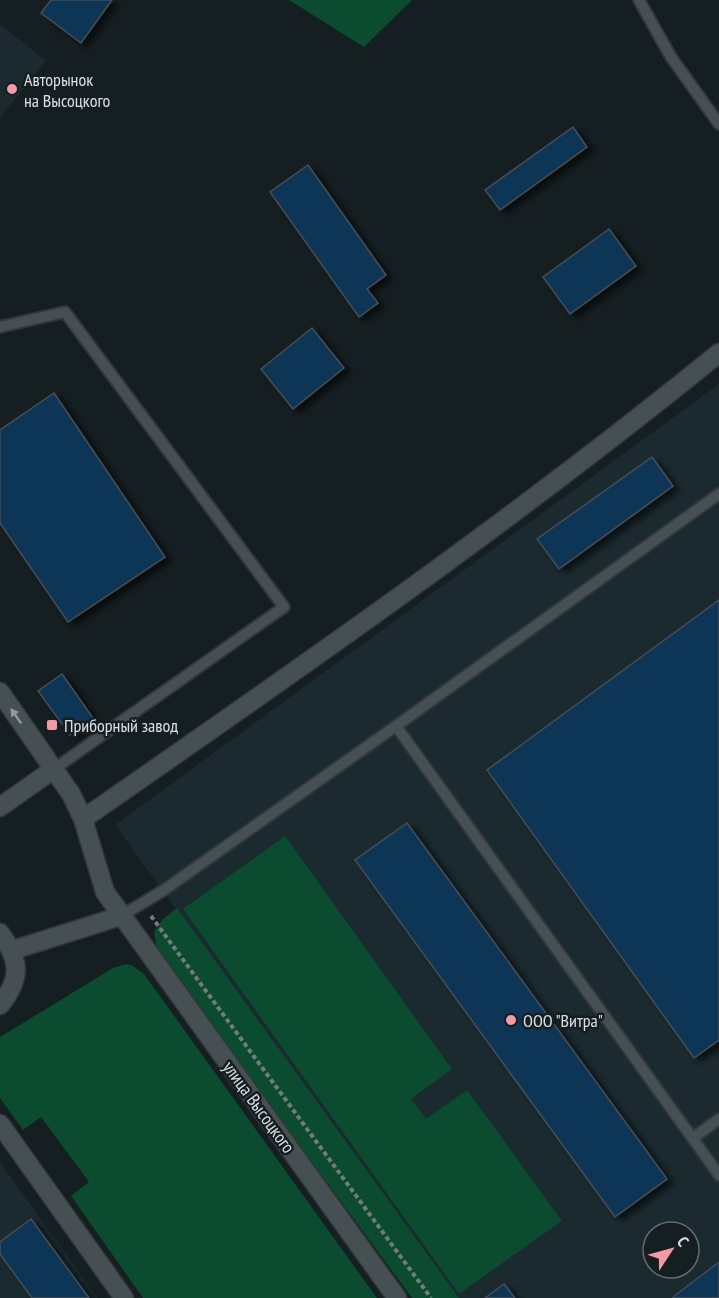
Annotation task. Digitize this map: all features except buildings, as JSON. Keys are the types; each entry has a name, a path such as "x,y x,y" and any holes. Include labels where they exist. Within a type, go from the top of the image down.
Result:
{"street":[{"path":"83,819 319,655 616,437 719,353"},
{"path":"0,692 54,769 0,807"},
{"name":"улица Высоцкого","path":"54,769 83,819 105,892 397,1298"},
{"path":"13,950 121,916"},
{"path":"0,933 13,950 17,971 10,993 0,1005"},
{"path":"0,1124 124,1298"}],"lane":[{"path":"639,0 671,57 719,124"},
{"path":"0,327 65,312 284,607 54,769"},
{"path":"121,916 396,726 719,494"},
{"path":"396,726 719,1175"},
{"path":"693,1138 719,1119"}],"path":[{"path":"141,903 431,1298"}],"shaded area":[{"name":"Авторынок на Высоцкого","path":"0,24 46,61 0,118"},
{"name":"Приборный завод","path":"719,384 719,1298 459,1298 115,825"},
{"path":"0,1162 98,1298 0,1298"}],"green space":[{"path":"289,0 412,0 364,47"},
{"path":"285,836 452,1069 411,1099 426,1119 467,1090 562,1221 459,1294 183,909"},
{"path":"177,908 459,1298 412,1298 171,971 157,948 154,932 163,919"},
{"path":"126,964 144,974 377,1298 143,1298 71,1196 89,1182 41,1117 23,1130 0,1098 0,1037 113,968"}],"place":[{"name":"Авторынок на Высоцкого","path":"12,89"},
{"name":"Приборный завод","path":"52,725"},
{"name":"ООО \"Витра\"","path":"511,1020"}]}
